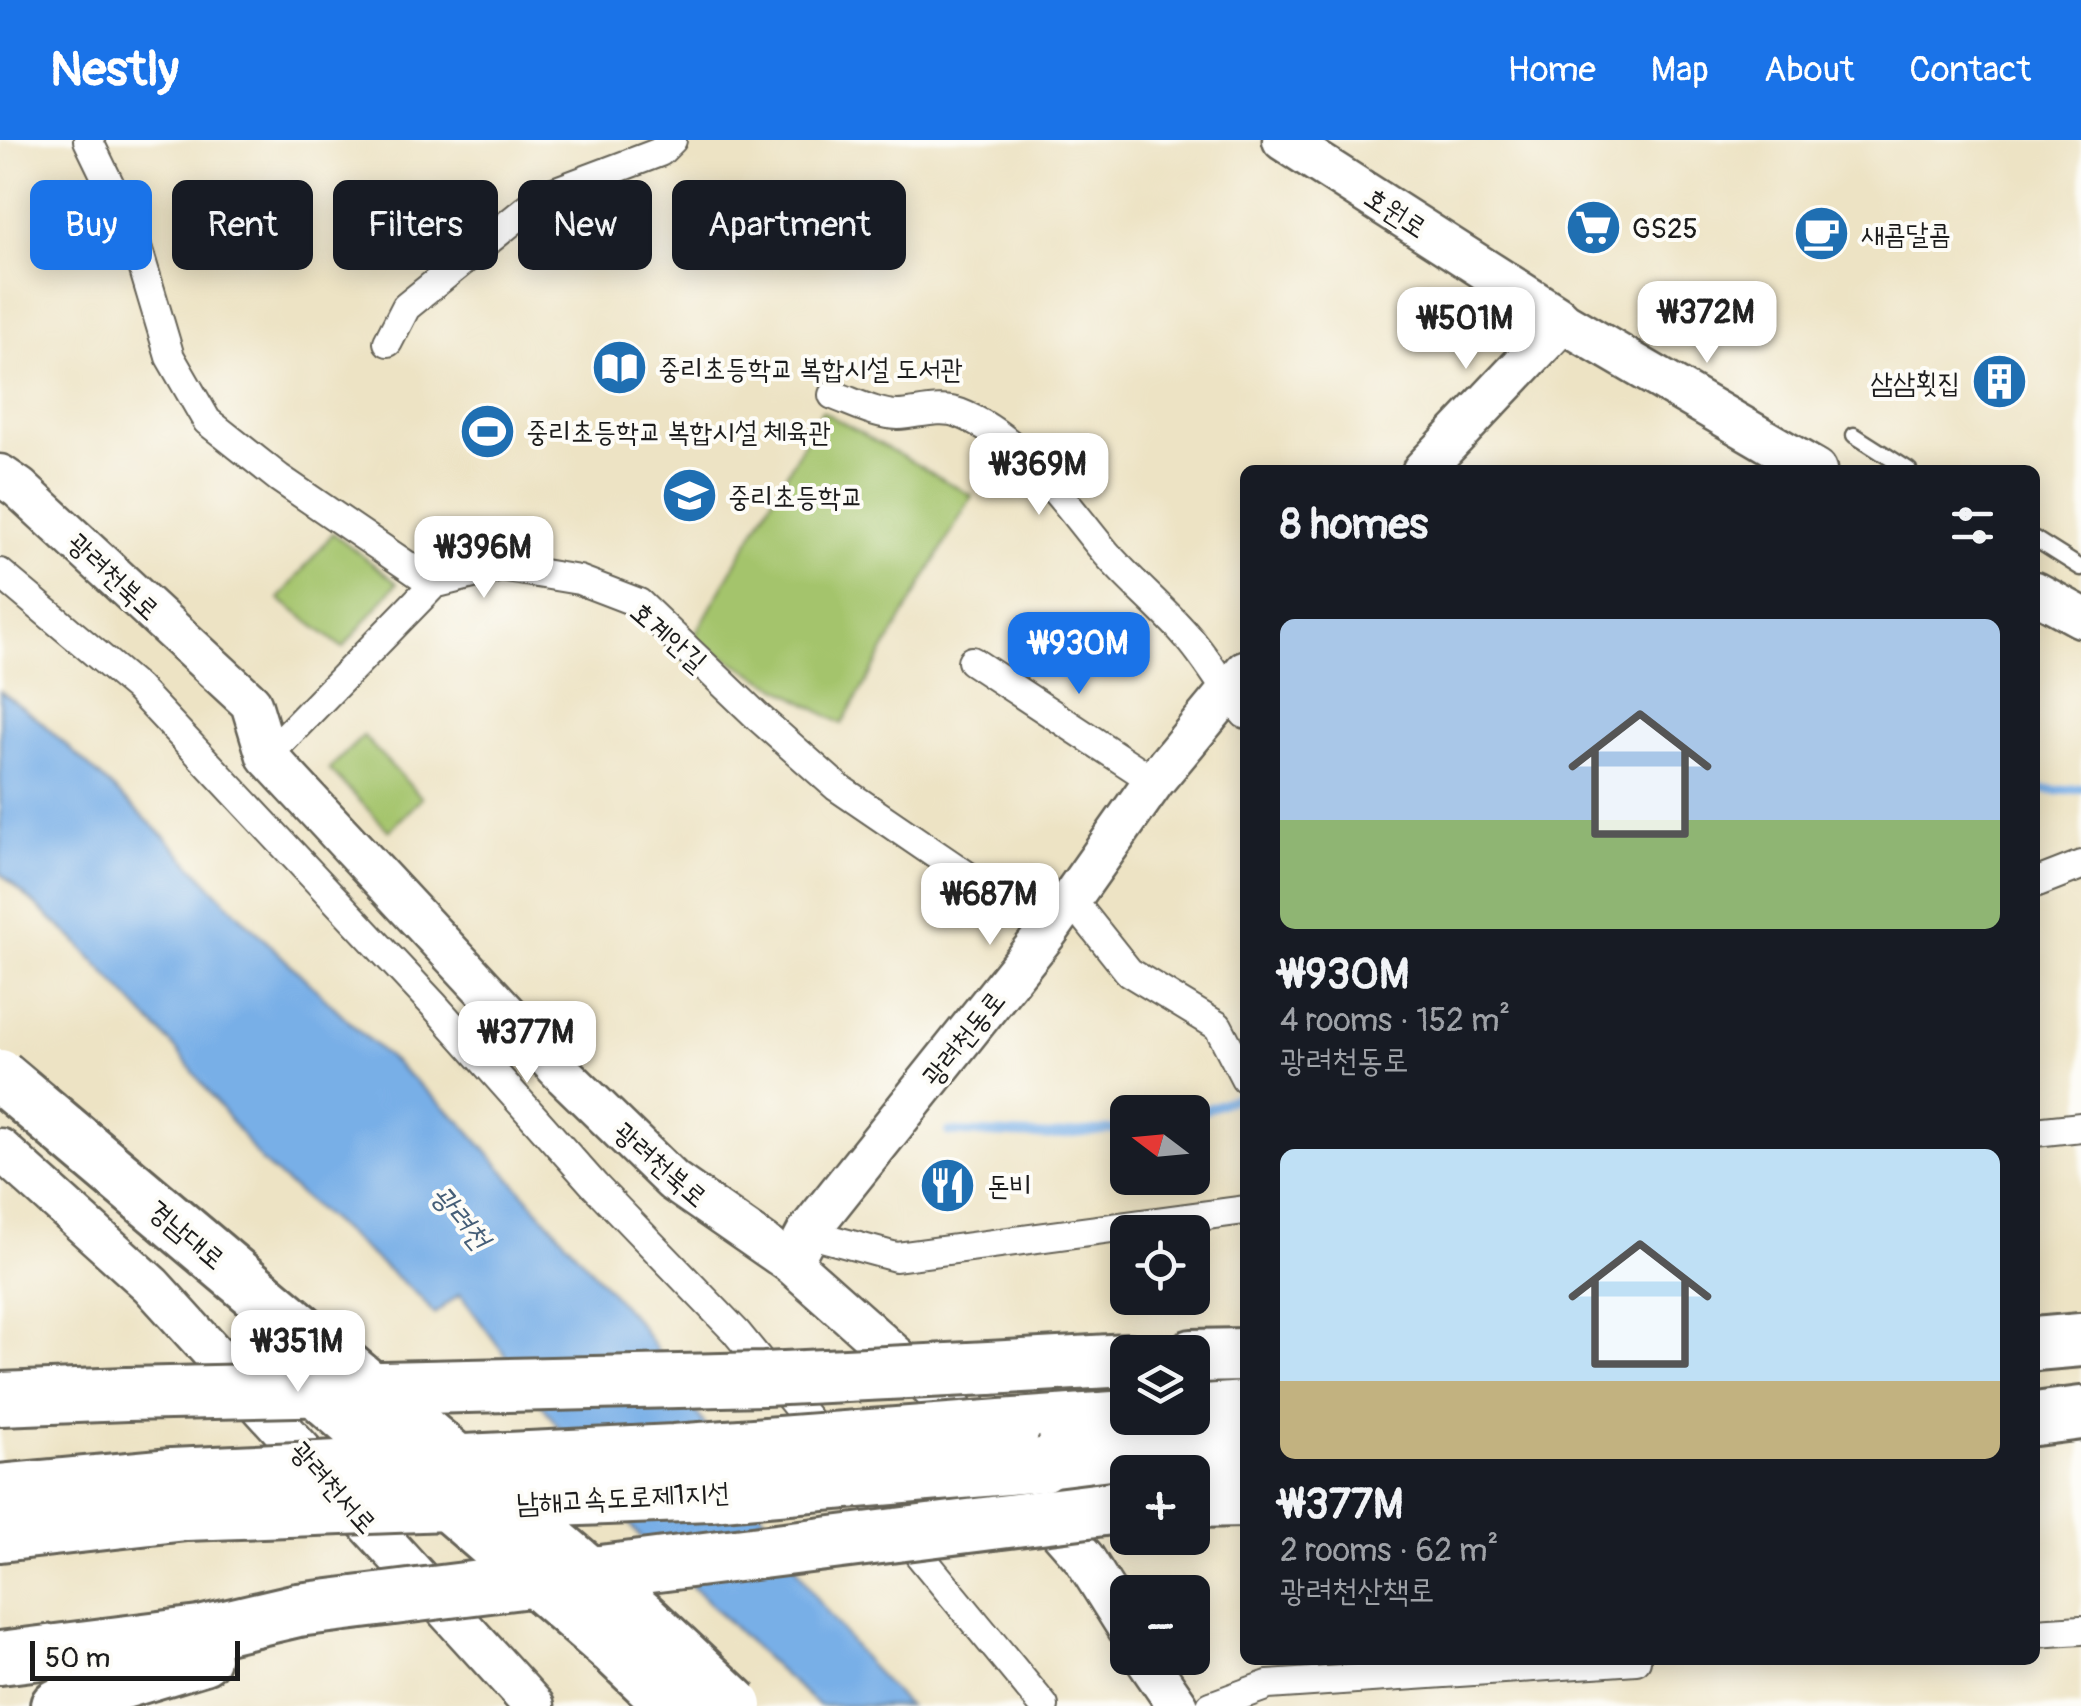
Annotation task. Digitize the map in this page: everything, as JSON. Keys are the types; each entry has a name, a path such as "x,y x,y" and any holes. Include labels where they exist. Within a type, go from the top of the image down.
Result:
{"highway":[{"name":"경남대로","path":"0,1076 640,1616 736,1706"},
{"name":"경남대로","path":"0,1122 231,1315 674,1706"},
{"path":"2040,1319 2081,1315"},
{"path":"2040,1344 2081,1340"},
{"path":"1210,1356 1240,1355"},
{"path":"2,1398 764,1379 1110,1361"},
{"path":"2040,1394 2081,1388"},
{"path":"1210,1411 1240,1408"},
{"path":"2040,1419 2081,1413"},
{"name":"남해고속도로제1지선","path":"0,1492 710,1494 1028,1446 1110,1422"},
{"name":"남해고속도로제1지선","path":"1028,1446 1240,1456"},
{"name":"남해고속도로제1지선","path":"0,1534 179,1494"},
{"path":"1210,1501 1240,1500"},
{"path":"0,1658 200,1633 298,1610 1110,1508"},
{"path":"57,1706 80,1695 227,1650 298,1610"}],"street":[{"path":"88,140 133,233 170,357 207,421 280,478 434,584 266,756"},
{"path":"388,342 406,306 543,196 660,152 672,140"},
{"name":"호원로","path":"1284,140 1563,322 1807,465"},
{"path":"1428,465 1563,322"},
{"path":"833,394 896,415 956,411 994,432 1030,462 1112,560 1238,692"},
{"name":"광려천북로","path":"0,475 251,703 266,756 565,1076 673,1181 799,1248 934,1390 1084,1558 1110,1599"},
{"name":"호계안길","path":"434,584 501,567 579,580 639,603 837,787 1060,915 1129,972 1218,1026 1240,1068"},
{"path":"0,573 137,688 433,1004 595,1186 736,1332 1044,1706"},
{"path":"2040,595 2081,617"},
{"path":"972,661 1154,781"},
{"name":"광려천동로","path":"799,1248 1060,915 1154,781 1238,692"},
{"path":"2040,881 2081,865"},
{"path":"2040,1131 2081,1126"},
{"name":"광려천서로","path":"0,1149 150,1285 534,1706"},
{"path":"799,1248 896,1257 1240,1211"},
{"path":"2040,1633 2081,1630"},
{"path":"1211,1706 1268,1685 1562,1665"},
{"path":"1157,1675 1178,1706"}],"lane":[{"path":"1854,436 1901,465"},
{"path":"2040,543 2081,568"}],"green space":[{"path":"822,411 972,496 842,724 693,639"},
{"path":"333,533 397,583 343,648 279,599"},
{"path":"363,736 422,798 389,831 329,769"}],"water":[{"name":"광려천","path":"0,691 39,720 164,836 360,1032 460,1121 641,1326 817,1599 869,1665 908,1706 819,1706 777,1669 637,1533 460,1294 434,1314 421,1298 263,1163 175,1048 73,938 0,873"}],"waterway":[{"path":"2040,789 2081,788"},
{"path":"1210,1108 1240,1096"},
{"path":"949,1132 1049,1136 1110,1130"}],"place":[{"name":"GS25","path":"1593,228"},
{"name":"새콤달콤","path":"1822,233"},
{"name":"중리초등학교 복합시설 도서관","path":"619,368"},
{"name":"삼삼횟집","path":"1999,382"},
{"name":"중리초등학교 복합시설 체육관","path":"487,431"},
{"name":"중리초등학교","path":"689,496"},
{"name":"돈비","path":"948,1185"}]}
